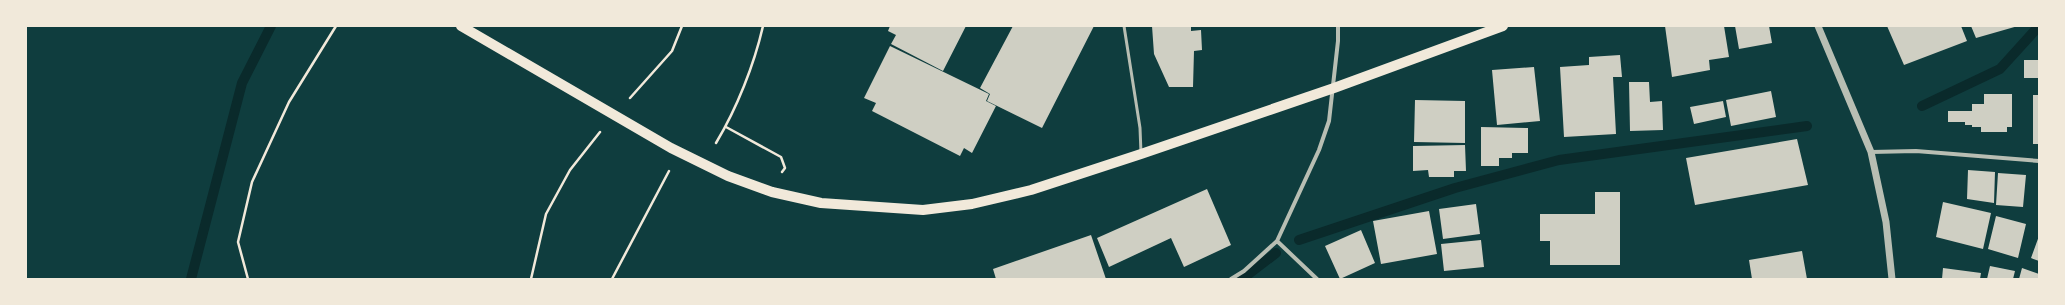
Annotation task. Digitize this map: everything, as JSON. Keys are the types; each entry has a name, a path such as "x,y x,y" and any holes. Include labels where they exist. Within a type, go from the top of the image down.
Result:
{"main road":[{"path":"461,26 672,148 728,176 772,192 821,203 923,210 972,204 1031,190 1334,88 1503,26"}],"street":[{"path":"1231,279 1244,271 1277,241 1319,150 1329,121 1334,88 1338,26"},
{"path":"1818,26 1871,152 1886,222 1892,279"},
{"path":"1871,152 1916,151 2039,161"},
{"path":"1277,241 1317,279"}],"lane":[{"path":"1124,26 1140,128 1141,154"}],"path":[{"path":"248,279 238,242 252,182 289,102 336,26"},
{"path":"626,103 672,51 682,26"},
{"path":"716,143 726,127 746,78 763,26"},
{"path":"531,279 546,214 570,170 605,126"},
{"path":"726,127 781,157 785,168"},
{"path":"612,279 668,172"}],"building":[{"path":"890,26 966,26 943,71 891,44 896,35 888,31"},
{"path":"1013,26 1094,26 1042,128 987,101 990,94 980,88"},
{"path":"1152,26 1191,26 1191,31 1201,30 1202,50 1194,51 1193,87 1169,87 1154,54"},
{"path":"1665,26 1724,26 1729,57 1709,60 1710,70 1672,77"},
{"path":"1735,26 1769,26 1772,43 1739,49"},
{"path":"1887,26 1961,26 1967,41 1904,65"},
{"path":"1971,26 2018,26 1976,38"},
{"path":"890,46 989,94 986,101 996,106 972,153 964,148 960,156 872,111 876,103 864,98"},
{"path":"1620,55 1622,77 1613,77 1616,134 1564,137 1560,67 1589,65 1589,57"},
{"path":"2024,60 2039,60 2039,78 2024,78"},
{"path":"1534,67 1540,121 1497,125 1492,70"},
{"path":"1629,82 1649,82 1650,102 1662,101 1663,130 1630,131"},
{"path":"1771,91 1776,117 1731,126 1726,100"},
{"path":"1984,94 2012,94 2012,127 2007,127 2007,132 1981,132 1981,127 1965,125 1965,122 1948,122 1948,111 1972,111 1972,104 1984,104"},
{"path":"2033,95 2039,95 2039,144 2033,144"},
{"path":"1415,100 1465,101 1465,143 1414,142"},
{"path":"1723,101 1726,117 1694,124 1690,107"},
{"path":"1481,127 1528,128 1528,153 1512,153 1512,158 1499,158 1499,166 1481,166"},
{"path":"1797,139 1808,185 1695,205 1686,158"},
{"path":"1465,145 1466,171 1454,171 1454,177 1429,177 1428,170 1413,171 1413,146"},
{"path":"1968,170 1995,172 1994,203 1967,199"},
{"path":"1998,173 2026,175 2023,207 1996,205"},
{"path":"1207,189 1231,245 1184,267 1171,238 1109,267 1097,238"},
{"path":"1595,192 1620,192 1620,265 1550,265 1550,241 1540,241 1540,214 1595,214"},
{"path":"1943,202 1991,213 1983,249 1936,237"},
{"path":"1476,204 1480,234 1443,239 1439,209"},
{"path":"1429,211 1437,254 1381,264 1373,221"},
{"path":"1996,216 2026,224 2018,258 1988,249"},
{"path":"1361,230 1375,263 1340,279 1325,246"},
{"path":"1091,235 1106,279 996,279 993,269"},
{"path":"2039,236 2039,261 2031,258"},
{"path":"1481,240 1484,267 1444,271 1441,244"},
{"path":"1802,251 1807,279 1752,279 1749,260"},
{"path":"1990,266 2015,271 2013,279 1987,279"},
{"path":"1943,268 1981,273 1980,279 1942,279"},
{"path":"2022,268 2039,274 2039,279 2019,279"}],"waterway":[{"path":"191,279 242,83 271,26"},
{"path":"1922,106 2000,69 2039,26"},
{"path":"1299,240 1455,188 1559,160 1807,126"},
{"path":"1242,279 1276,253"}]}
